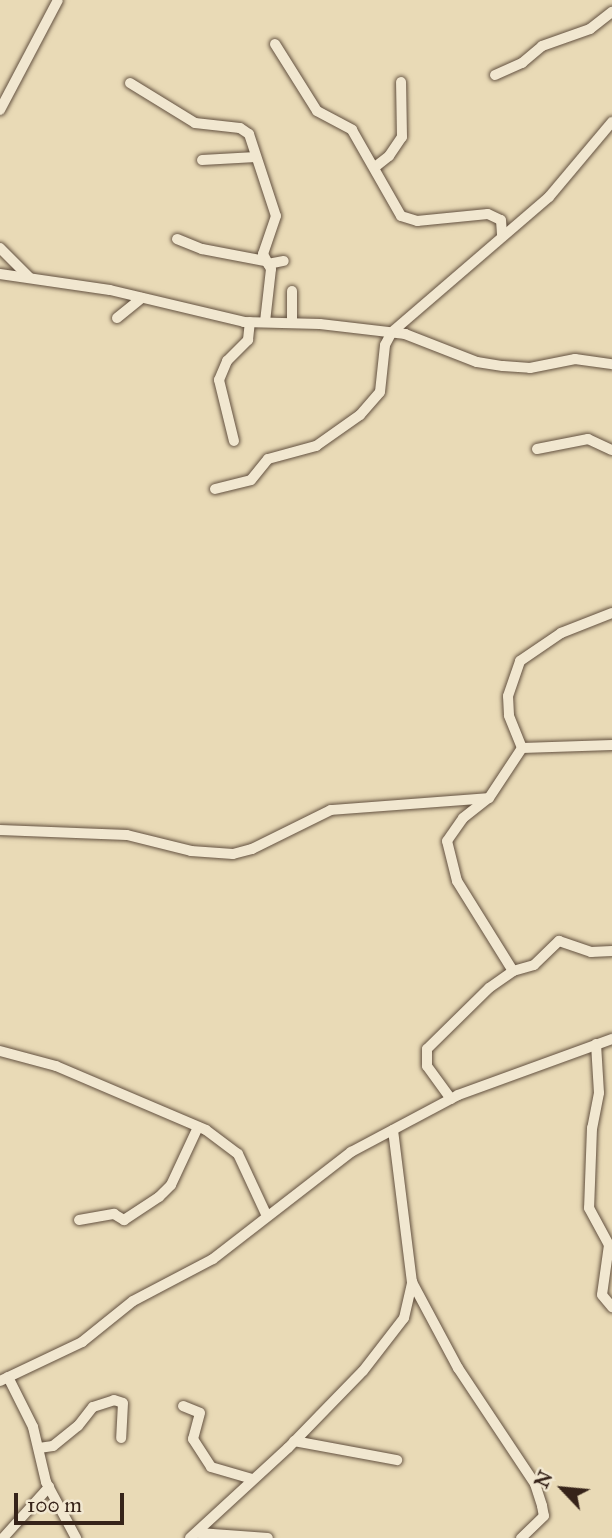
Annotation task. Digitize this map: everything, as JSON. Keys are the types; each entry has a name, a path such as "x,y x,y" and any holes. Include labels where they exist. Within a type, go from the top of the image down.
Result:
{"street":[{"path":"0,110 58,0"},
{"path":"495,75 522,63 542,46 590,29 612,12"},
{"path":"275,44 317,111 352,130 401,216 417,221 488,214 500,220 502,235"},
{"path":"375,167 389,156 402,137 401,82"},
{"path":"130,83 195,123 245,130 276,216 263,254 267,263 265,322"},
{"path":"215,489 251,480 268,459 316,446 360,415 380,392 385,345 392,332 549,197 612,122"},
{"path":"202,160 256,157"},
{"path":"177,239 202,249 267,263 284,261"},
{"path":"0,248 30,278"},
{"path":"0,274 142,298 250,322 392,332 503,366 530,369 575,359 612,364"},
{"path":"292,291 292,323"},
{"path":"117,318 142,298"},
{"path":"234,441 219,380 227,361 248,340 250,322"},
{"path":"537,449 588,439 612,450"},
{"path":"522,748 509,715 508,696 520,661 561,633 612,612"},
{"path":"522,748 612,745"},
{"path":"513,971 457,881 447,841 464,818 489,798 522,748"},
{"path":"0,830 127,835 202,853 233,854 331,810 489,798"},
{"path":"451,1099 427,1066 427,1049 489,988 513,971 534,964 559,941 591,953 612,951"},
{"path":"76,1538 49,1487 39,1448 4,1379 82,1342 133,1301 213,1259 266,1214 351,1152 451,1099 612,1039"},
{"path":"596,1044 599,1093 592,1128 589,1208 609,1245 602,1295 612,1307"},
{"path":"0,1051 56,1066 198,1127 238,1153 266,1214"},
{"path":"79,1220 114,1214 124,1220 159,1197 171,1185 198,1127"},
{"path":"195,1535 294,1441 393,1335 410,1306 412,1282 393,1130"},
{"path":"412,1282 458,1368 535,1484 544,1516 521,1538"},
{"path":"39,1448 53,1446 78,1426 93,1407 114,1400 123,1403 121,1438"},
{"path":"183,1406 200,1413 193,1439 211,1467 252,1479"},
{"path":"294,1441 397,1460"},
{"path":"3,1538 49,1487"},
{"path":"195,1535 268,1538"}]}
